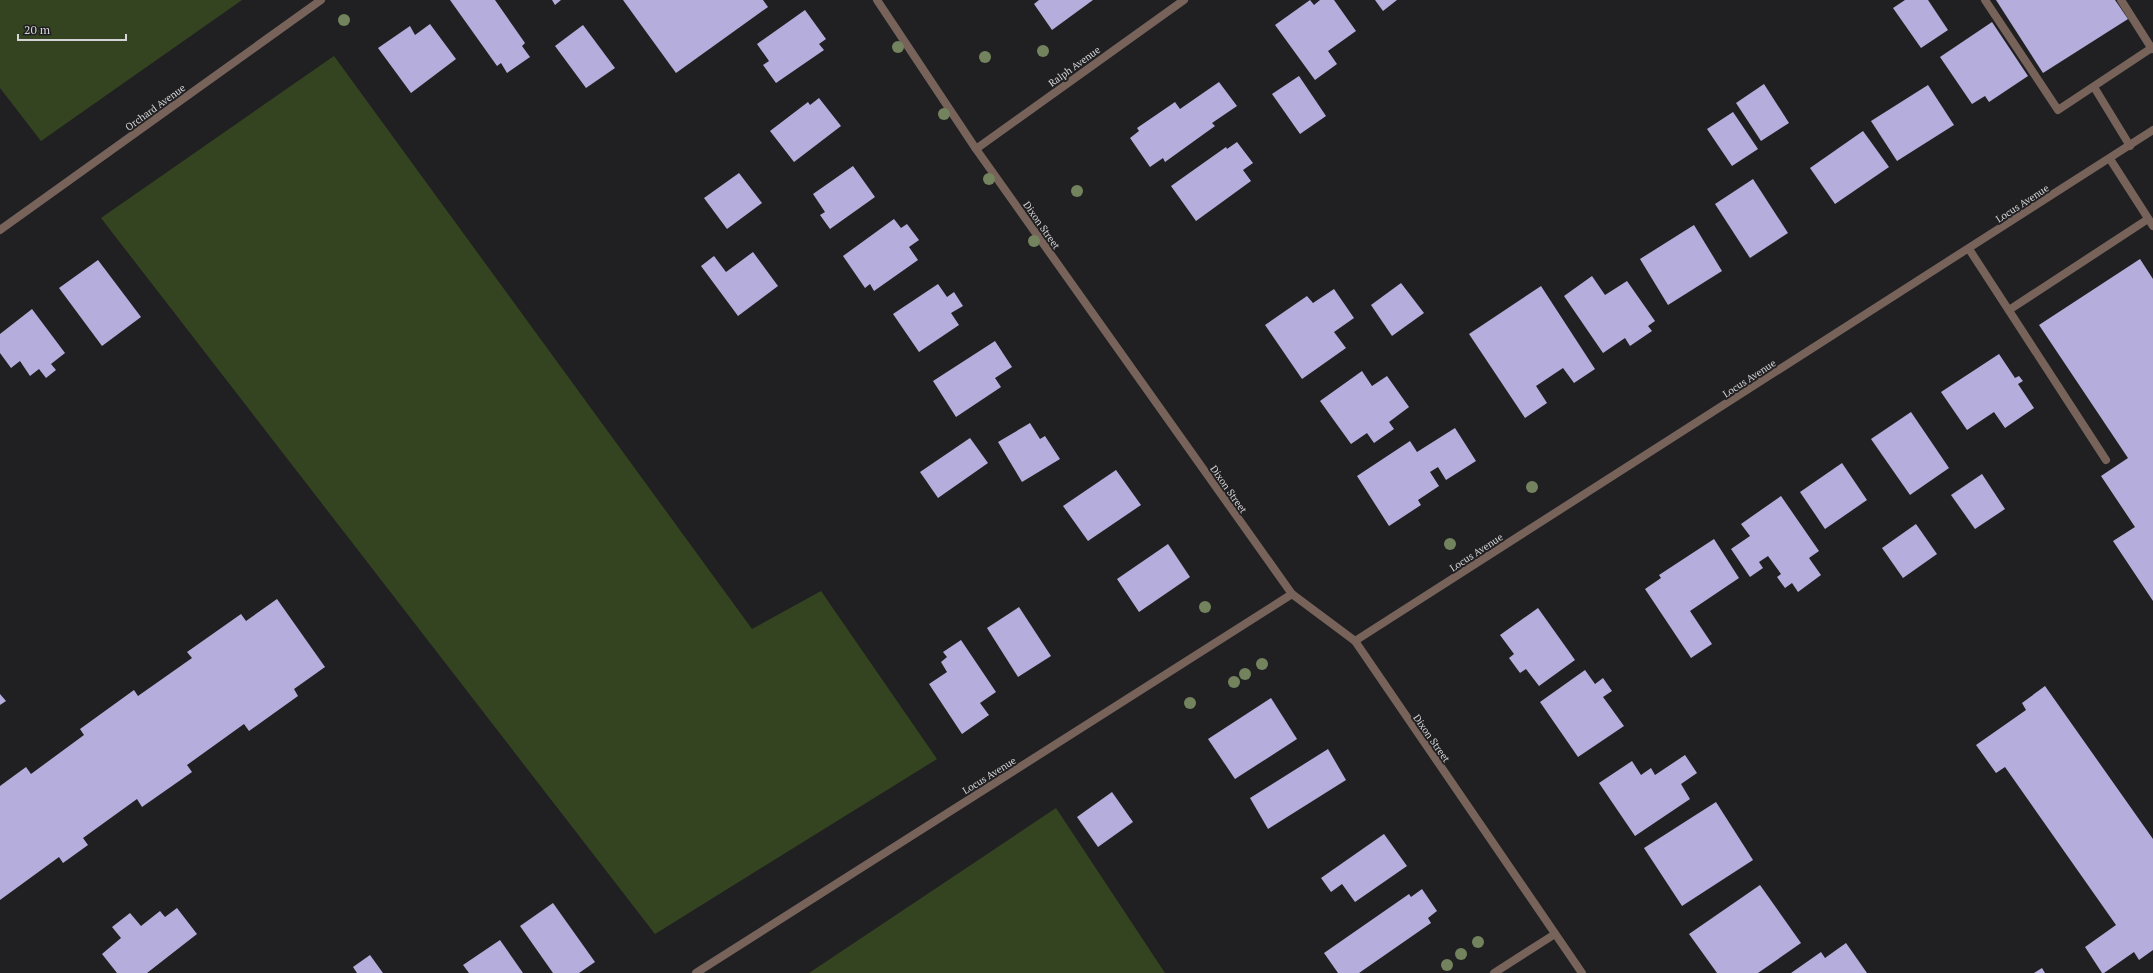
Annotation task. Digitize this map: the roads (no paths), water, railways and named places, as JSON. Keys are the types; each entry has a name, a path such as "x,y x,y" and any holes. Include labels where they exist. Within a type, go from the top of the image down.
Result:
{"street":[{"name":"Orchard Avenue","path":"0,230 321,0"},
{"name":"Dixon Street","path":"877,0 976,149 1292,594 1355,641 1582,973"},
{"name":"Ralph Avenue","path":"976,149 1184,0"},
{"path":"1985,0 2058,110 2153,48 2121,0"},
{"path":"2094,87 2130,146"},
{"name":"Locus Avenue","path":"1355,641 2110,159 2153,130"},
{"path":"2110,159 2153,226"},
{"path":"2009,310 2148,218"},
{"path":"1969,249 2106,460"},
{"name":"Locus Avenue","path":"696,973 1292,594"},
{"path":"1494,973 1555,934"}]}
